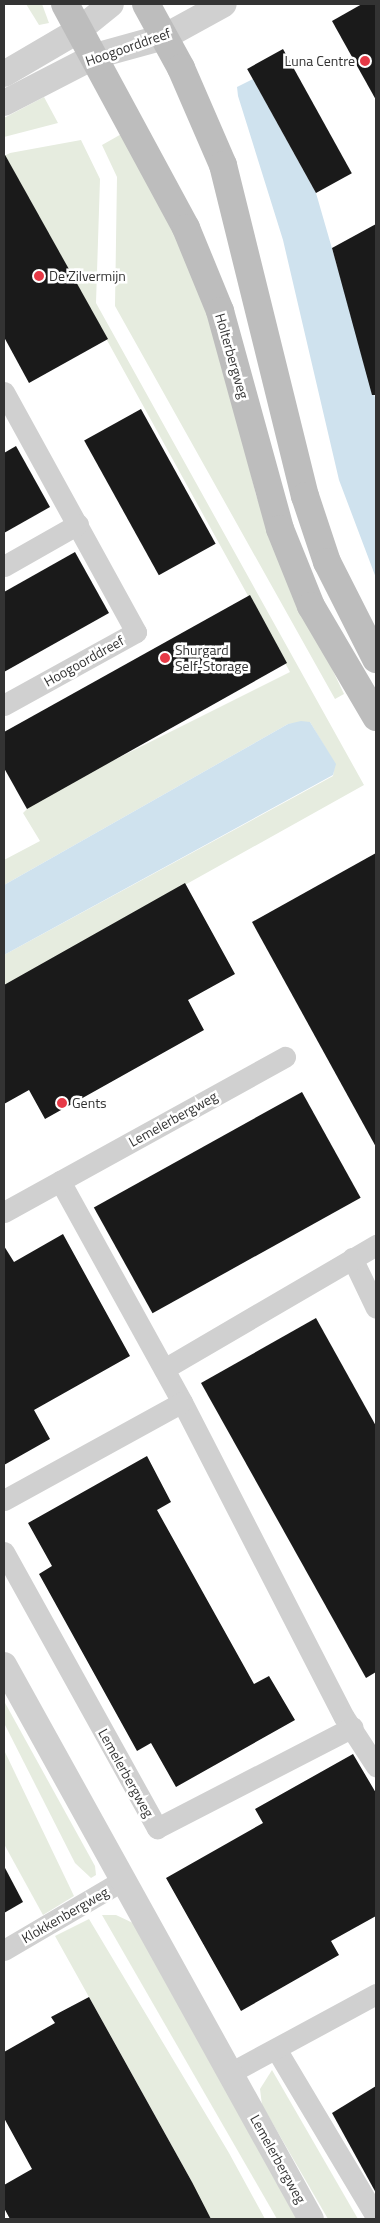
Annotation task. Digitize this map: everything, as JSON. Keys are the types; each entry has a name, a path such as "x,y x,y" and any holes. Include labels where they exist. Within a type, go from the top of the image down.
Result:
{"main road":[{"name":"Holterbergweg","path":"65,4 154,163 197,253 229,340 280,529 311,606 376,718"},
{"path":"146,4 164,37 223,165 295,458 317,533 340,590 376,659"}],"street":[{"path":"4,74 80,30 111,4"},
{"name":"Hoogoorddreef","path":"4,102 95,56 164,37 224,4"},
{"name":"Hoogoorddreef","path":"4,392 11,422 78,524 136,632 4,705"},
{"path":"4,566 78,524"},
{"name":"Lemelerbergweg","path":"4,1212 285,1057"},
{"path":"60,1181 182,1402 344,1717 353,1727 376,1766"},
{"path":"164,1369 376,1245"},
{"path":"352,1258 376,1308"},
{"path":"4,1500 182,1402"},
{"name":"Lemelerbergweg","path":"4,1552 156,1828 353,1727"},
{"name":"Lemelerbergweg","path":"4,1664 125,1879 311,2219"},
{"name":"Klokkenbergweg","path":"4,1950 125,1879"},
{"path":"230,2073 376,1994"},
{"path":"276,2049 376,2217"}],"shaded area":[{"path":"26,4 42,4 49,23 39,25"},
{"path":"44,97 58,123 4,137 4,118"},
{"path":"125,132 182,243 215,323 256,495 279,557 344,694 335,699 115,306 117,177 102,145"},
{"path":"81,140 100,179 96,303 364,785 4,986 4,955 333,776 335,764 310,722 288,724 4,885 4,860 40,841 23,813 38,798 290,672 12,168 4,173 4,156 10,153"},
{"path":"4,1701 95,1866 96,1875 91,1878 75,1863 4,1723"},
{"path":"4,1750 74,1896 43,1915 4,1844"},
{"path":"102,1915 116,1915 133,1923 299,2219 277,2219"},
{"path":"89,1919 229,2153 265,2219 211,2219 200,2201 166,2219 156,2202 192,2182 55,1936"},
{"path":"272,2070 358,2219 328,2219 262,2105 260,2089"}],"water":[{"path":"253,79 316,193 376,401 376,578 339,480 283,240 238,96 237,87"},
{"path":"301,721 310,722 336,764 333,775 4,955 4,885 288,724"}],"building":[{"name":"Luna Centre","path":"362,4 376,4 376,100 332,21"},
{"path":"283,49 352,173 316,193 247,69"},
{"name":"De Zilvermijn","path":"4,153 108,339 29,383 4,337"},
{"path":"376,224 376,395 372,395 332,248"},
{"path":"141,409 216,544 159,575 84,441"},
{"path":"16,446 50,507 4,533 4,453"},
{"path":"75,552 109,613 4,672 4,592"},
{"path":"250,595 287,663 27,809 4,768 4,732"},
{"path":"376,853 376,1147 252,922"},
{"path":"185,883 235,974 188,1000 204,1030 45,1119 29,1090 4,1104 4,985"},
{"path":"302,1092 361,1198 153,1313 94,1207"},
{"path":"63,1234 130,1356 34,1410 50,1439 4,1465 4,1246 14,1262"},
{"path":"316,1318 376,1426 376,1672 366,1678 201,1383"},
{"path":"147,1456 171,1502 157,1510 254,1684 269,1676 295,1720 176,1787 151,1743 137,1751 39,1574 52,1566 28,1523"},
{"path":"353,1754 376,1793 376,1916 331,1941 339,1955 241,2011 166,1878 263,1823 255,1809"},
{"path":"4,1866 23,1902 4,1913"},
{"path":"89,1997 211,2219 10,2219 4,2208 4,2185 32,2169 4,2118 4,2052 55,2023 51,2017"},
{"path":"376,2086 376,2193 332,2113"}],"place":[{"name":"Luna Centre","path":"365,61"},
{"name":"De Zilvermijn","path":"39,276"},
{"name":"Shurgard Self-Storage","path":"165,658"},
{"name":"Gents","path":"62,1103"}]}
